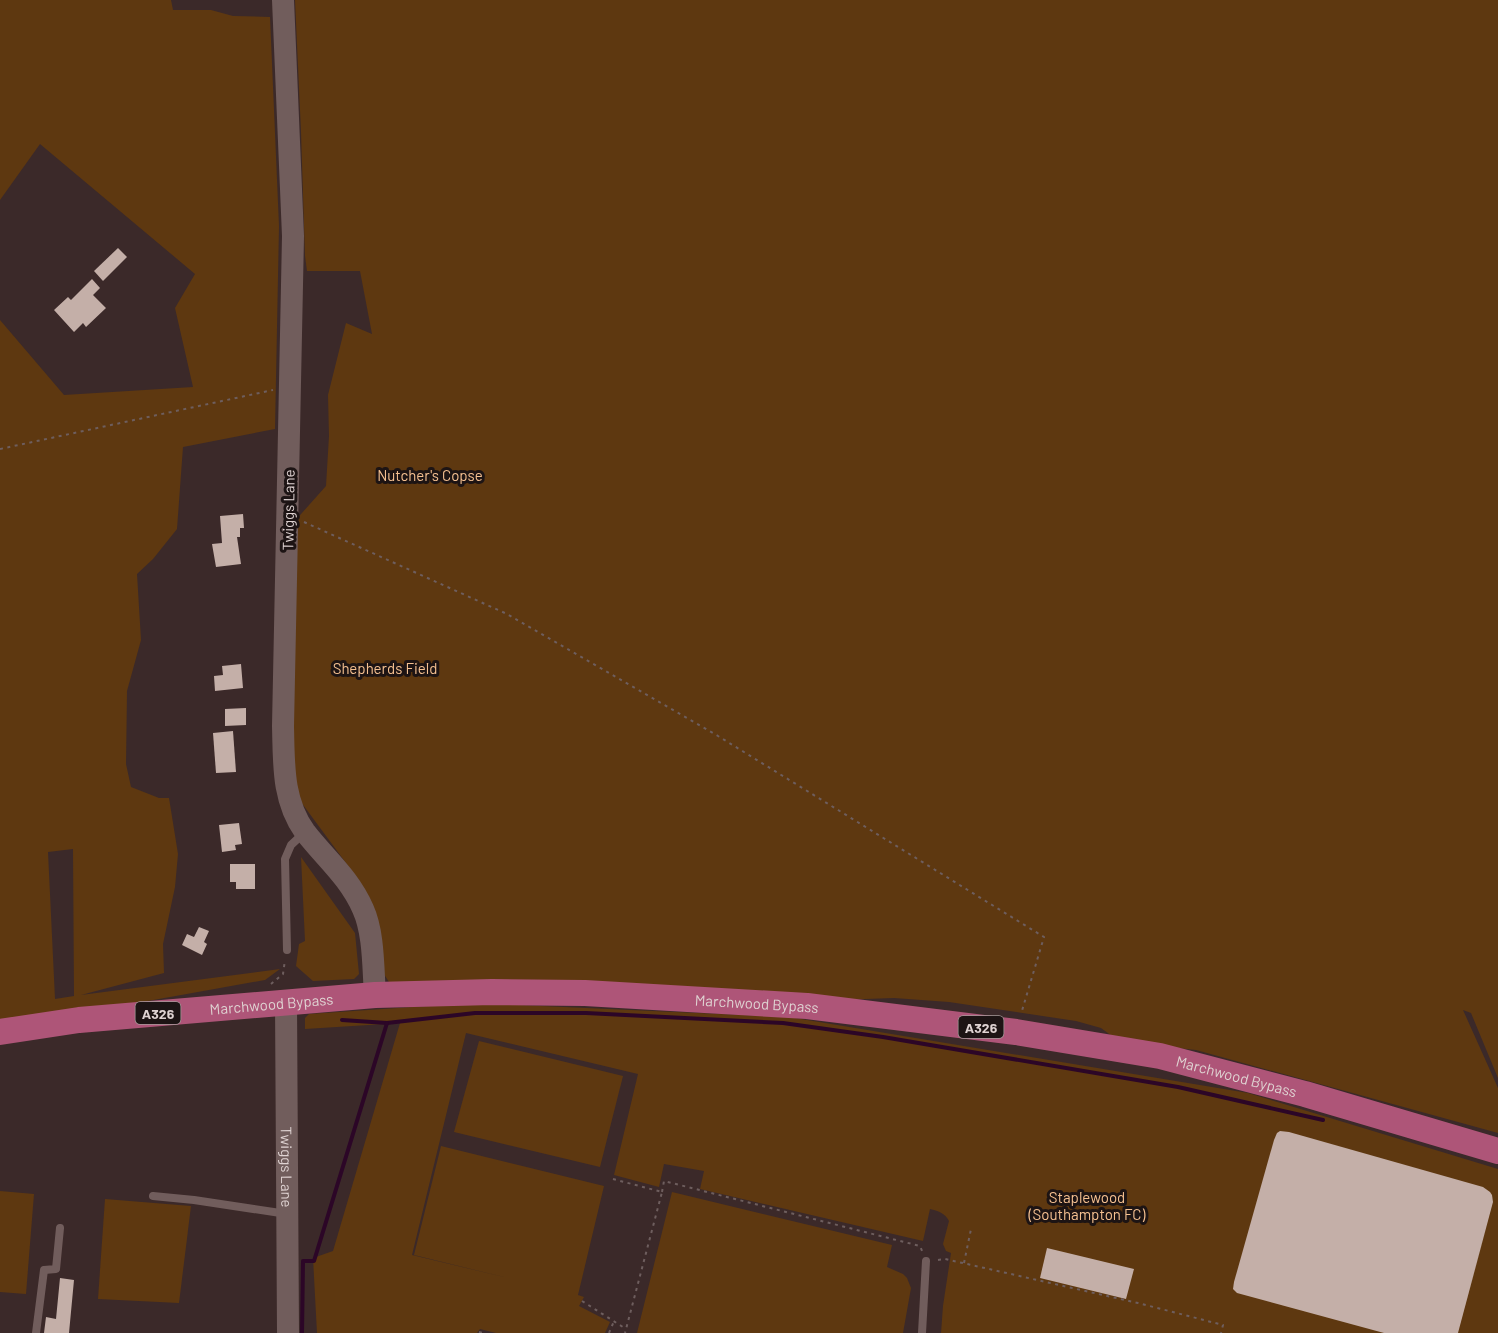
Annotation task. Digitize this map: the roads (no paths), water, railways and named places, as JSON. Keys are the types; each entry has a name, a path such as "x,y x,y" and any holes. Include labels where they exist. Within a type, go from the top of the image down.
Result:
{"main road":[{"name":"Marchwood Bypass","path":"0,1032 79,1020 375,995 492,992 609,995 807,1006 1016,1032 1160,1056 1305,1094 1498,1151"}],"street":[{"name":"Twiggs Lane","path":"283,0 293,236 283,726 285,781 294,812 305,831 352,887 364,910 369,931 375,995"},
{"name":"Twiggs Lane","path":"286,1002 288,1333"}],"lane":[{"path":"287,950 285,859 291,845 305,831"},
{"path":"153,1196 287,1214"},
{"path":"36,1333 44,1270 56,1269 60,1228"},
{"path":"922,1333 926,1261"}],"waterway":[{"path":"342,1020 387,1023 475,1013 586,1013 783,1023 883,1037 1178,1087 1323,1120"},
{"path":"302,1333 303,1261 314,1261 387,1023"}],"park label":[{"name":"Nutcher's Copse","path":"430,475"},
{"name":"Shepherds Field","path":"385,668"},
{"name":"Staplewood (Southampton FC)","path":"1087,1206"}]}
